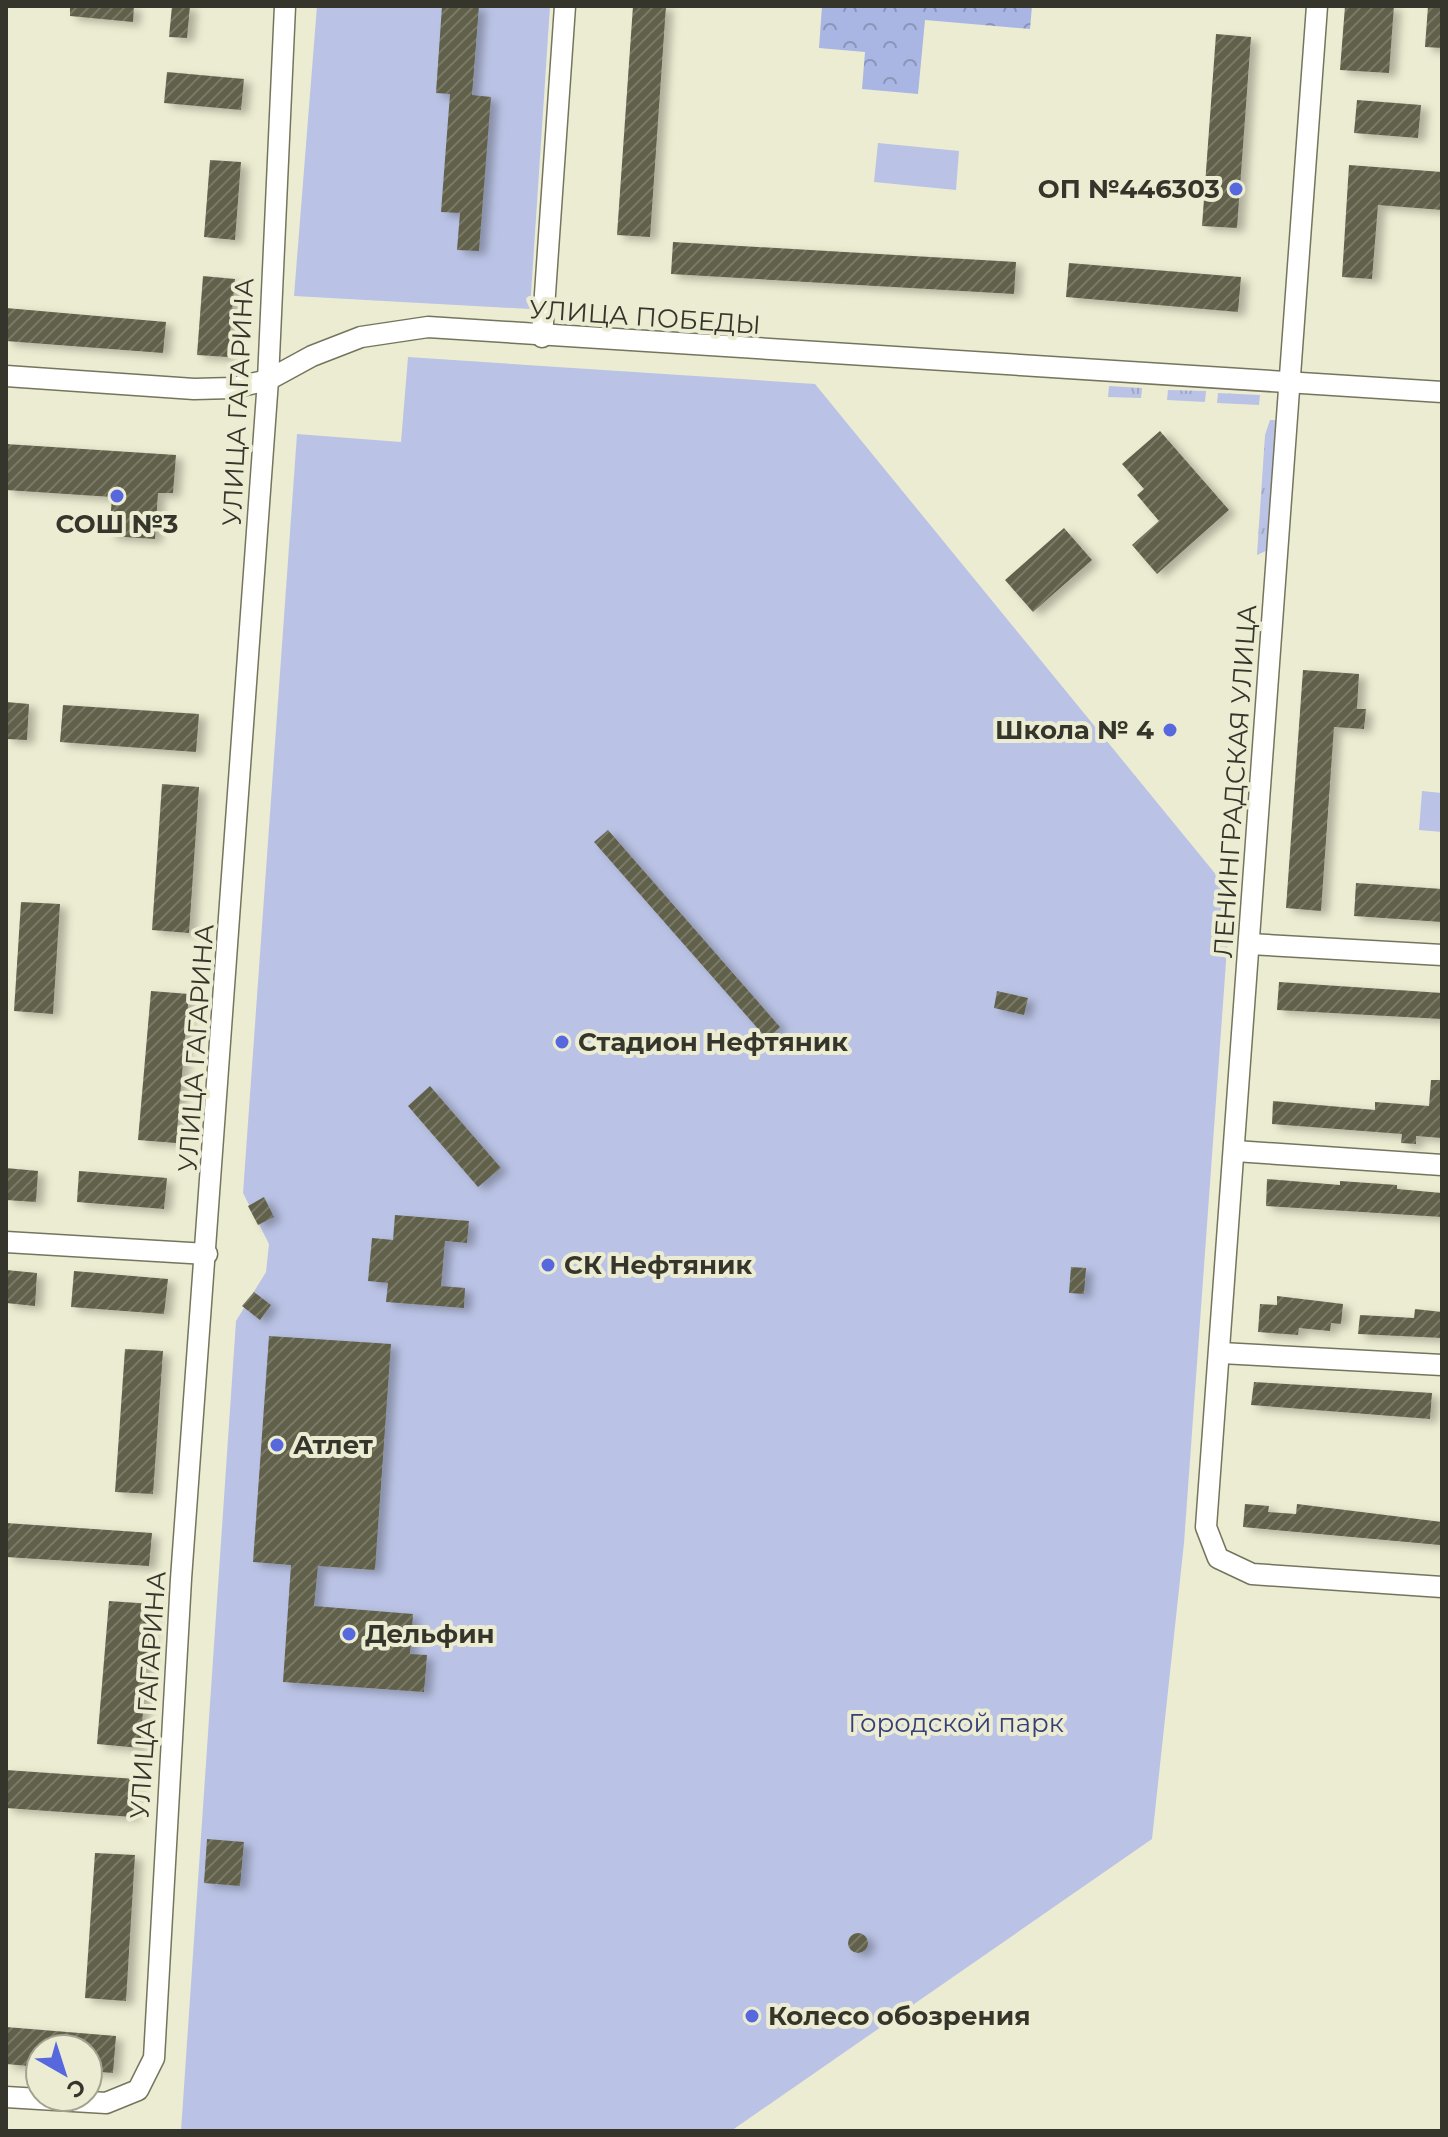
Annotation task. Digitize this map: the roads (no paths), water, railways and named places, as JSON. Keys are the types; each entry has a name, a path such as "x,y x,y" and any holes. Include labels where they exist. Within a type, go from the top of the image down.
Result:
{"street":[{"name":"УЛИЦА ГАГАРИНА","path":"6,2097 106,2103 138,2090 154,2058 180,1594 268,380 285,6"},
{"path":"542,337 565,6"},
{"name":"ЛЕНИНГРАДСКАЯ УЛИЦА","path":"1317,6 1206,1527 1218,1558 1252,1574 1442,1587"},
{"name":"УЛИЦА ПОБЕДЫ","path":"6,376 194,389 233,388 268,380 312,356 361,337 428,327 542,337 1442,392"},
{"path":"1250,944 1442,955"},
{"path":"1235,1151 1442,1165"},
{"path":"6,1242 207,1254"},
{"path":"1221,1353 1442,1365"}],"place":[{"name":"ОП №446303","path":"1236,189"},
{"name":"СОШ №3","path":"117,496"},
{"name":"Школа № 4","path":"1170,730"},
{"name":"Стадион Нефтяник","path":"562,1042"},
{"name":"СК Нефтяник","path":"548,1265"},
{"name":"Атлет","path":"277,1445"},
{"name":"Дельфин","path":"349,1634"},
{"name":"Колесо обозрения","path":"752,2016"}],"park label":[{"name":"Городской парк","path":"956,1723"}]}
